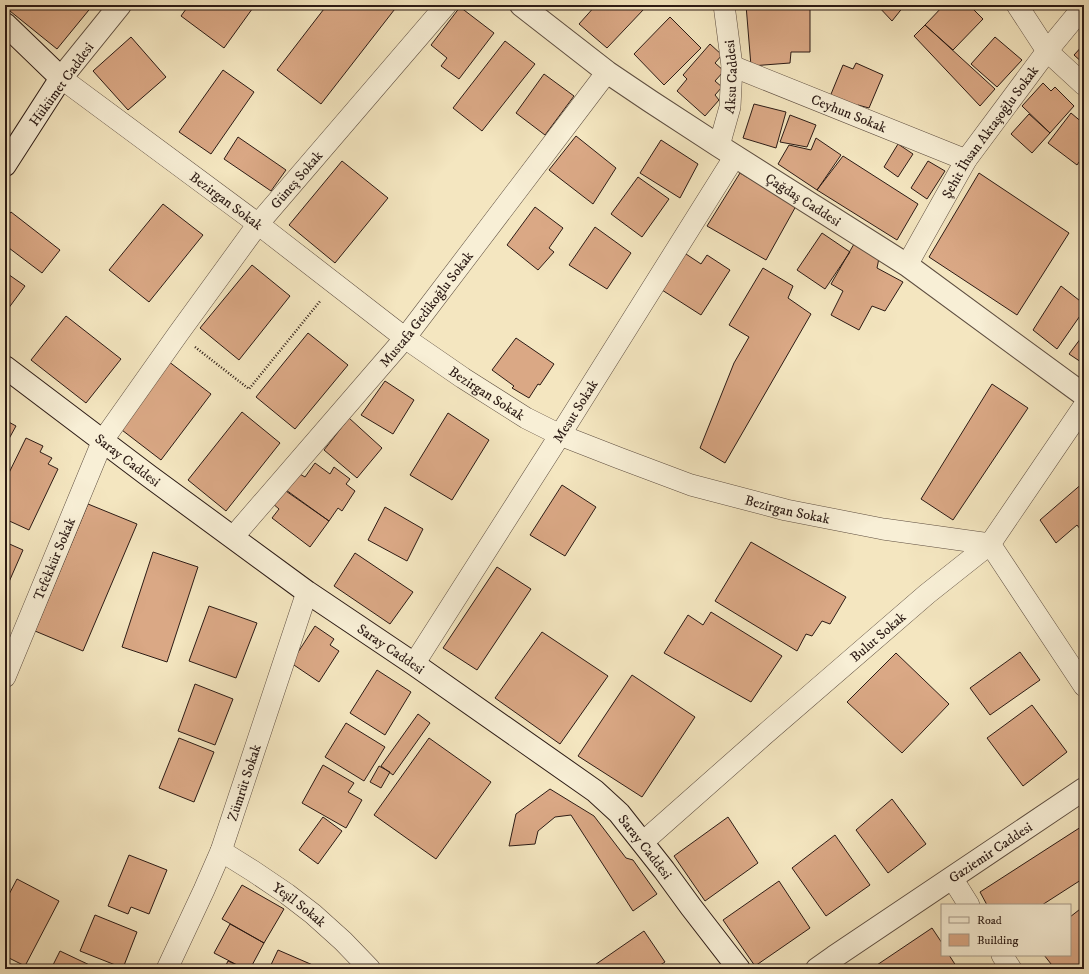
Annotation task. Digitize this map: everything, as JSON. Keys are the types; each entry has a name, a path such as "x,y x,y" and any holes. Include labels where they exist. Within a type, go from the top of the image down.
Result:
{"main road":[{"name":"Hükümet Caddesi","path":"5,165 62,78 120,5"},
{"name":"Çağdaş Caddesi","path":"521,5 607,72 727,151 907,265 1084,395"},
{"path":"7,30 62,78"},
{"name":"Saray Caddesi","path":"5,367 307,592 414,664 595,791 619,813 643,842 739,969"},
{"name":"Gaziemir Caddesi","path":"817,969 1084,789"}],"street":[{"name":"Güneş Sokak","path":"103,440 258,224 446,5"},
{"name":"Aksu Caddesi","path":"724,5 732,66 727,151"},
{"path":"1018,5 1047,51 1084,85"},
{"name":"Şehit İhsan Aktaşoğlu Sokak","path":"907,265 966,160 1047,51 1084,6"},
{"name":"Ceyhun Sokak","path":"732,66 966,160"},
{"name":"Mustafa Gedikoğlu Sokak","path":"233,537 405,338 607,72"},
{"name":"Bezirgan Sokak","path":"62,78 258,224 405,338 463,378 526,418 560,435 691,485 786,510 883,529 990,544"},
{"name":"Mesut Sokak","path":"414,664 560,435 727,151"},
{"name":"Bulut Sokak","path":"643,842 921,599 990,544 1084,406"},
{"name":"Tefekkür Sokak","path":"5,677 103,440"},
{"path":"990,544 1084,686"},
{"name":"Zümrüt Sokak","path":"167,969 221,851 307,592"},
{"name":"Yeşil Sokak","path":"221,851 253,871 302,906 343,941 370,969"},
{"path":"952,878 968,904"},
{"path":"1003,956 1011,969"}],"path":[{"path":"178,334 249,389 334,284"}],"building":[{"path":"6,5 93,5 57,49 5,7"},
{"path":"189,5 255,5 224,48 181,16"},
{"path":"327,5 398,5 321,104 277,70"},
{"path":"596,5 639,5 644,9 607,48 579,24"},
{"path":"746,5 810,5 810,52 791,52 790,63 751,66"},
{"path":"877,5 903,5 904,6 892,21"},
{"path":"944,5 969,5 983,19 953,50 925,25"},
{"path":"460,7 494,33 459,79 441,66 447,58 431,45"},
{"path":"670,17 701,48 664,85 634,54"},
{"path":"925,25 995,89 980,106 914,36"},
{"path":"131,37 166,77 128,110 93,71"},
{"path":"995,37 1022,60 997,87 971,64"},
{"path":"505,41 535,64 482,131 453,108"},
{"path":"710,44 722,55 715,63 724,71 715,81 722,87 715,95 719,100 705,116 677,91 687,79 683,75"},
{"path":"1084,44 1084,64 1074,55"},
{"path":"856,63 883,75 869,108 858,105 855,111 829,99 843,65 853,69"},
{"path":"223,70 254,92 211,154 179,132"},
{"path":"544,74 574,96 545,135 516,113"},
{"path":"1043,83 1051,91 1055,87 1074,106 1050,133 1022,106"},
{"path":"754,104 786,112 776,148 743,138"},
{"path":"1071,113 1084,124 1084,155 1077,165 1048,143"},
{"path":"1029,114 1050,133 1032,153 1011,134"},
{"path":"790,115 816,125 807,147 780,142"},
{"path":"576,136 616,168 593,204 549,170"},
{"path":"238,137 286,170 271,191 224,159"},
{"path":"816,138 841,155 817,190 778,164 789,145 811,150"},
{"path":"661,140 698,164 680,198 640,173"},
{"path":"898,144 913,154 898,177 884,167"},
{"path":"843,156 918,204 897,240 817,190"},
{"path":"342,161 388,198 335,263 289,225"},
{"path":"928,161 945,171 927,199 911,188"},
{"path":"740,173 796,206 766,260 707,226"},
{"path":"979,173 1069,233 1017,315 929,257"},
{"path":"638,177 669,199 642,237 611,214"},
{"path":"163,204 203,235 149,302 109,270"},
{"path":"535,207 563,228 549,248 554,252 538,270 507,245"},
{"path":"11,212 60,250 42,273 5,245 5,219"},
{"path":"595,227 631,253 607,289 569,265"},
{"path":"822,233 850,252 825,289 797,270"},
{"path":"854,244 879,258 877,268 903,282 885,311 872,306 859,330 831,315 843,291 831,284"},
{"path":"683,252 701,264 707,255 730,270 701,315 662,290"},
{"path":"252,265 290,296 239,360 200,328"},
{"path":"763,268 793,286 788,298 811,314 725,463 700,448 734,363 749,337 729,325"},
{"path":"5,272 25,286 5,313"},
{"path":"1061,286 1084,304 1084,310 1057,349 1033,330"},
{"path":"66,316 121,359 86,403 31,360"},
{"path":"308,333 348,365 295,429 256,397"},
{"path":"1084,334 1084,364 1069,354"},
{"path":"516,338 554,364 529,398 512,388 514,386 492,370"},
{"path":"168,361 211,394 161,460 118,427"},
{"path":"385,381 414,400 393,434 361,415"},
{"path":"992,384 1028,408 953,520 921,499"},
{"path":"242,412 280,443 226,511 188,480"},
{"path":"448,413 489,440 452,500 410,475"},
{"path":"349,418 382,448 357,478 324,450"},
{"path":"5,420 16,426 5,446"},
{"path":"26,438 43,446 40,452 52,458 48,464 58,469 29,530 5,519 5,481"},
{"path":"315,463 330,474 334,467 350,479 346,484 355,491 342,511 338,508 329,521 286,490 298,473 305,477"},
{"path":"1084,482 1084,534 1077,525 1056,543 1040,520"},
{"path":"562,485 596,507 565,556 530,535"},
{"path":"283,489 329,521 310,547 272,518 279,509 272,503"},
{"path":"88,504 137,524 83,651 35,631"},
{"path":"385,507 423,529 407,561 368,540"},
{"path":"5,542 23,550 5,591"},
{"path":"751,542 846,597 830,624 822,621 812,636 806,634 797,651 715,601"},
{"path":"153,552 198,567 167,662 122,647"},
{"path":"355,553 413,592 390,624 334,586"},
{"path":"497,567 531,589 477,670 443,648"},
{"path":"209,606 257,623 236,678 189,661"},
{"path":"711,612 782,656 751,702 664,653 688,615 703,625"},
{"path":"315,626 334,639 330,645 339,651 319,682 291,663"},
{"path":"542,632 608,676 560,744 495,698"},
{"path":"1020,652 1040,680 990,715 970,688"},
{"path":"896,653 949,704 902,753 847,702"},
{"path":"377,670 411,692 385,735 350,713"},
{"path":"632,675 695,717 642,797 578,756"},
{"path":"195,684 233,699 215,745 178,731"},
{"path":"1032,705 1067,752 1023,786 987,738"},
{"path":"418,714 430,723 393,775 381,766"},
{"path":"346,723 385,747 364,781 325,757"},
{"path":"179,738 214,752 194,802 159,788"},
{"path":"429,738 491,782 436,859 374,815"},
{"path":"323,765 354,783 348,792 362,800 346,828 302,803"},
{"path":"379,766 390,772 381,788 370,782"},
{"path":"550,789 594,816 626,858 633,860 657,894 633,911 571,815 555,817 538,831 535,844 509,846 516,814"},
{"path":"892,799 926,844 888,873 856,830"},
{"path":"323,817 342,831 318,864 299,850"},
{"path":"728,817 758,863 705,901 674,856"},
{"path":"1084,825 1084,878 1044,904 986,904 980,892"},
{"path":"835,835 870,885 826,916 792,868"},
{"path":"129,855 167,870 149,914 131,907 128,914 108,906"},
{"path":"17,879 59,901 25,966 5,956 5,902"},
{"path":"779,881 810,928 755,966 723,920"},
{"path":"242,885 284,909 264,943 222,919"},
{"path":"1084,906 1084,969 1055,969 1045,956 1071,956 1071,916"},
{"path":"95,915 137,932 123,968 80,951"},
{"path":"230,924 264,943 250,969 245,969 214,953"},
{"path":"932,928 941,942 941,956 950,956 958,969 871,969"},
{"path":"644,931 665,962 654,969 589,969"},
{"path":"278,950 322,969 269,969"},
{"path":"60,951 98,969 51,969"},
{"path":"228,961 245,969 224,969"}]}
